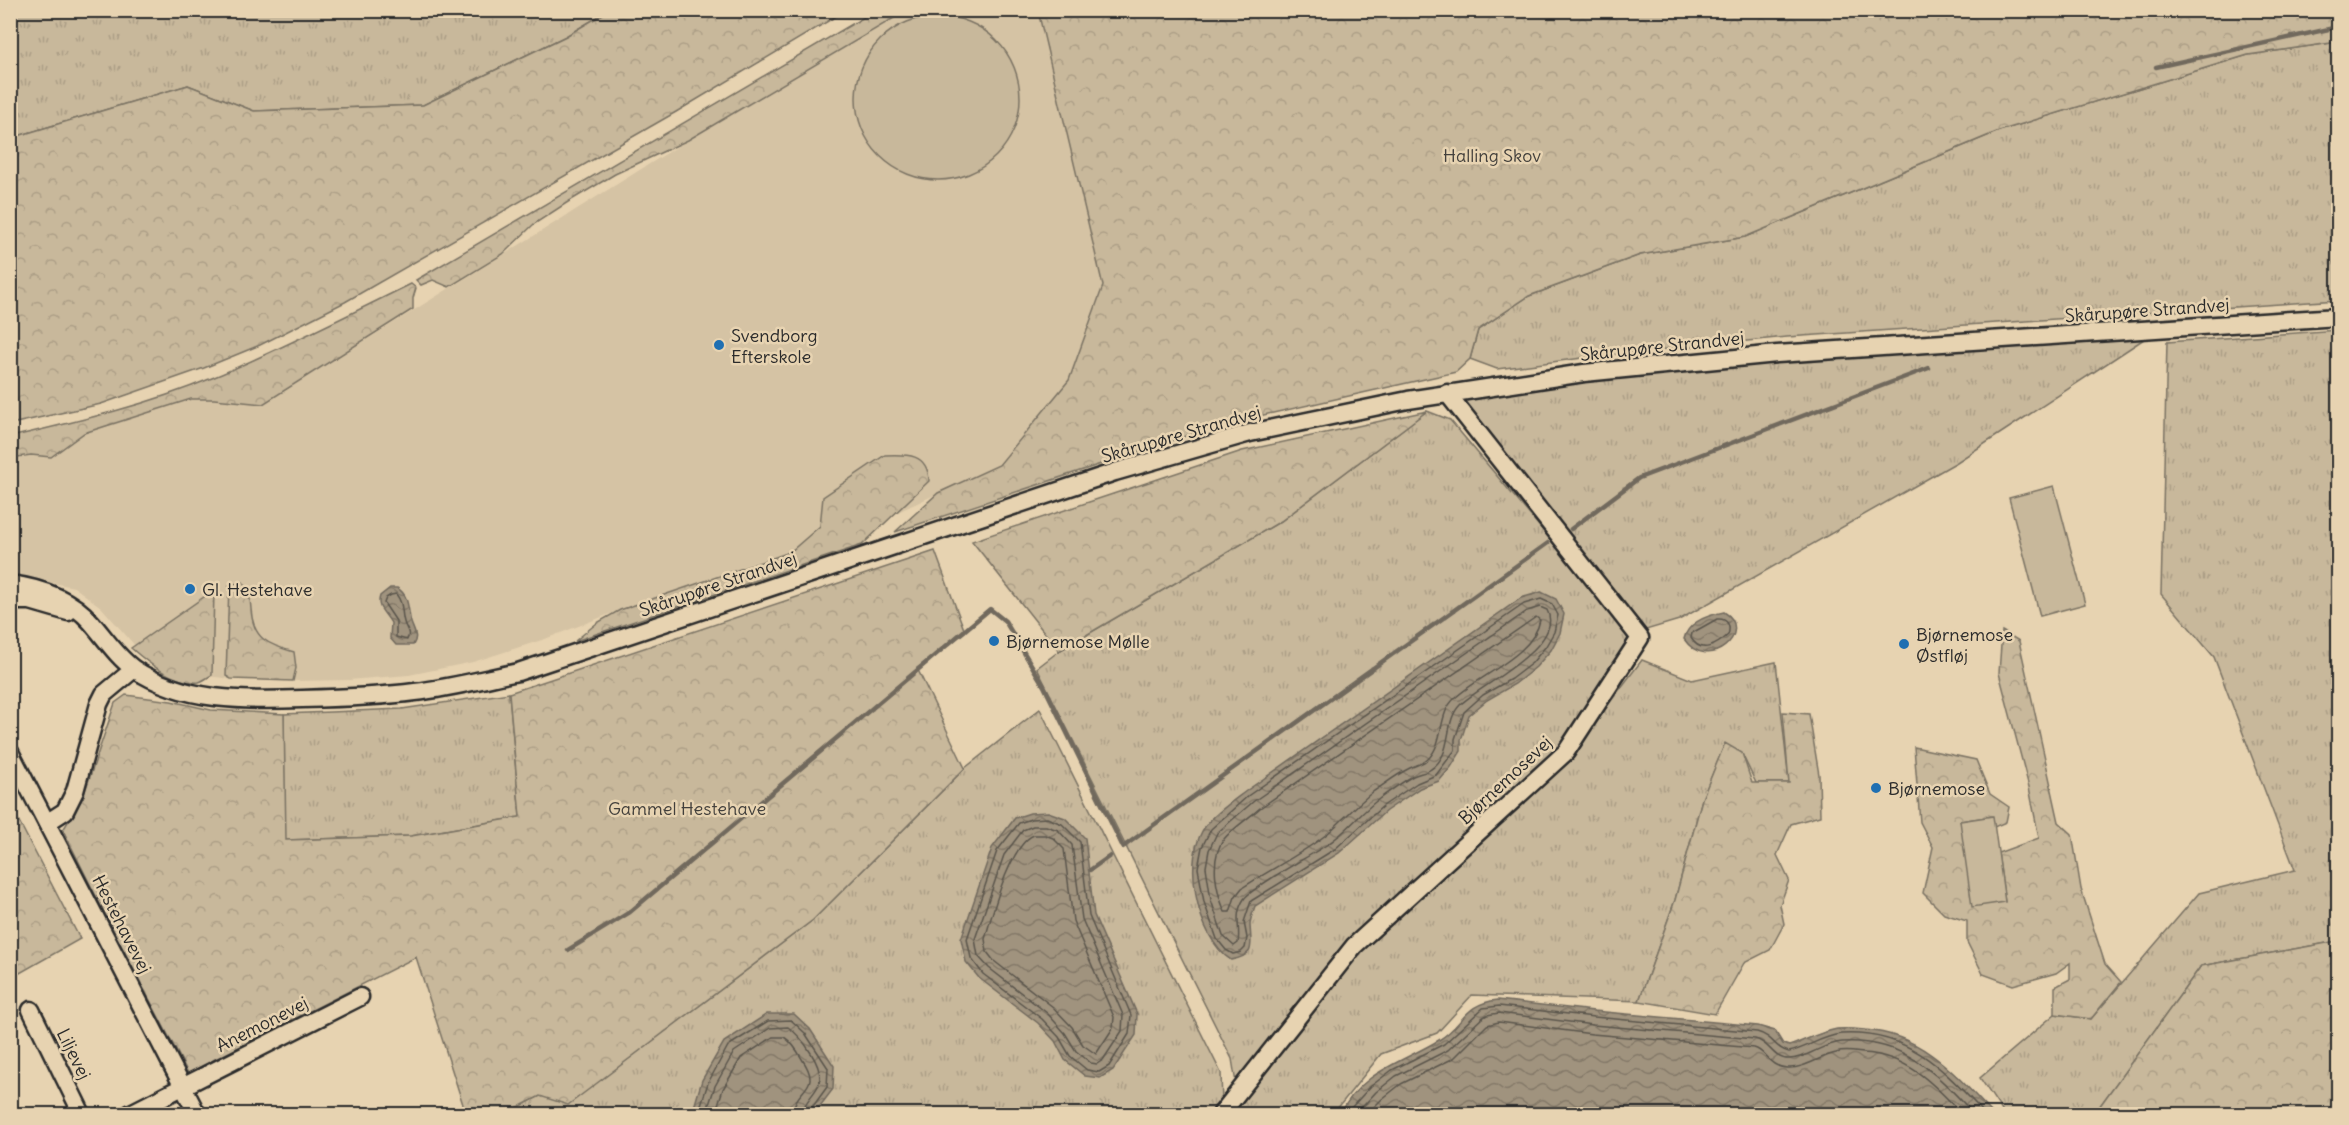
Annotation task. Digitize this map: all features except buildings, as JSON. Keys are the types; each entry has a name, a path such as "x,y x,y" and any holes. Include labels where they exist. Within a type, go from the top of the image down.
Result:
{"street":[{"name":"Skårupøre Strandvej","path":"10,584 62,598 89,620 134,669 170,688 214,698 277,700 358,698 417,692 527,669 1114,472 1250,433 1447,393 1584,373 1777,354 2338,317"},
{"name":"Bjørnemosevej","path":"1221,1114 1354,946 1566,752 1640,638 1447,393"},
{"name":"Skårupøre Strandvej","path":"10,601 30,601 89,620"},
{"path":"48,822 65,811 75,791 99,704 104,694 134,669"},
{"name":"Hestehavevej","path":"10,752 197,1114"},
{"name":"Anemonevej","path":"129,1114 360,997"},
{"name":"Liljevej","path":"32,1010 82,1114"}],"shaded area":[{"name":"Svendborg Efterskole","path":"906,11 1038,11 1103,285 1069,380 999,465 857,531 620,610 545,639 473,662 409,675 349,680 293,681 231,679 169,671 138,649 101,607 74,587 11,575 10,458 31,455 51,457 84,433 191,399 263,404 688,140"}],"green space":[{"path":"876,10 906,11 688,140 615,174 568,202 534,224 503,254 449,287 433,280 421,285 416,280"},
{"name":"Halling Skov","path":"2338,10 2338,42 2248,55 1999,131 1745,237 1640,255 1529,296 1478,330 1470,359 1456,372 1219,425 895,532 938,493 999,465 1069,380 1103,286 1038,11"},
{"path":"10,11 608,11 566,36 423,105 254,111 188,85 11,138"},
{"path":"608,11 845,11 676,112 345,302 260,345 204,368 101,404 11,424 11,138 188,85 254,111 423,105 566,36"},
{"path":"938,16 969,23 996,40 1013,67 1020,98 1013,129 996,156 969,173 938,180 907,173 880,156 863,129 856,98 863,67 880,40 907,23"},
{"path":"2338,42 2338,300 1787,337 1598,356 1497,369 1470,359 1478,330 1529,296 1640,255 1745,237 1999,131 2248,55"},
{"path":"411,284 416,288 413,309 263,404 191,399 84,433 51,457 31,455 11,458 11,437 113,412 188,388 262,356"},
{"path":"2338,330 2338,941 2201,966 2094,1114 2004,1114 1980,1078 2055,1014 2091,1019 2199,893 2295,870 2214,657 2161,594 2167,342"},
{"path":"2144,339 1957,462 1679,620 1646,630 1460,397 1716,368"},
{"path":"1427,411 1450,420 1633,638 1561,747 1351,941 1236,1083 1232,1059 1037,668 1059,651 1281,521"},
{"path":"1427,411 1281,521 1059,651 972,541 1242,451"},
{"path":"885,455 915,457 925,465 929,481 862,545 575,641 597,623 620,610 790,552 820,526 823,497"},
{"path":"2054,486 2085,604 2040,616 2009,498"},
{"name":"Gammel Hestehave","path":"935,551 965,632 917,668 965,768 813,920 568,1105 540,1096 505,1114 466,1114 416,957 188,1073 63,830 83,797 115,703 126,695 171,701 211,710 284,714 286,840 411,836 520,817 509,693"},
{"path":"243,582 250,598 252,619 259,634 269,643 294,652 296,668 293,681 231,679 226,676 229,585"},
{"path":"214,590 212,675 199,682 180,680 153,666 131,648"},
{"path":"2002,631 2019,641 2059,822 2072,834 2081,889 2105,964 2121,982 2091,1019 2055,1014 2055,987 2070,979 2070,963 2056,973 2013,985 1983,974 1967,942 1967,921 1944,914 1923,893 1933,847 1920,822 1914,747 1976,760 1990,794 2009,807 2006,822 1994,827 1992,816 1960,821 2005,902 1998,853 2039,838 2029,787 1999,673"},
{"path":"1642,660 1692,680 1776,662 1789,783 1756,783 1742,754 1725,744 1702,799 1675,900 1639,1001 1472,995 1437,1033 1381,1054 1333,1114 1231,1114 1359,951 1570,755"},
{"path":"509,693 520,817 411,836 285,840 284,714 402,709"},
{"path":"1040,709 1221,1073 1222,1104 1214,1114 505,1114 540,1096 571,1102 813,920 965,768"},
{"path":"1783,712 1809,714 1819,775 1820,816 1791,824 1777,855 1789,880 1780,905 1784,924 1770,950 1744,963 1715,1014 1639,1001 1675,900 1702,799 1725,743 1742,753 1752,783 1789,783"},
{"path":"11,806 80,939 10,978"},
{"path":"1993,816 2005,902 1972,907 1960,821"},
{"path":"2338,941 2338,1114 2094,1114 2201,966"}],"water":[{"path":"390,588 397,588 405,597 416,638 413,645 396,645 390,638 391,623 380,607 379,600 380,596"},
{"path":"1541,592 1556,599 1564,614 1560,633 1551,650 1536,667 1515,684 1487,700 1469,715 1461,740 1461,751 1439,781 1420,788 1386,811 1339,853 1255,906 1250,923 1250,949 1245,956 1231,960 1219,949 1209,934 1196,896 1195,856 1199,838 1207,824 1246,791 1521,598"},
{"path":"1724,612 1732,620 1735,629 1732,638 1725,646 1705,653 1694,649 1684,639 1694,624 1705,617"},
{"path":"1048,812 1065,818 1085,838 1094,915 1137,1014 1136,1035 1113,1070 1100,1078 1085,1076 1065,1060 1055,1041 1038,1023 979,978 966,962 961,939 992,848 1015,818 1030,813"},
{"path":"1498,1000 1758,1026 1775,1031 1783,1044 1789,1046 1837,1029 1886,1033 1904,1039 1937,1059 1952,1071 1993,1114 1341,1114 1359,1088 1371,1078 1448,1034 1471,1010 1486,1002"},
{"path":"767,1014 794,1014 810,1029 834,1066 833,1089 814,1114 692,1114 702,1080 724,1042"}],"waterway":[{"path":"2156,67 2338,27"},
{"path":"1571,529 1639,478 1929,368"},
{"path":"568,950 630,912 990,609 1005,621 1044,686 1123,847 1548,543"},
{"path":"1090,870 1110,856"}],"place":[{"name":"Svendborg Efterskole","path":"719,345"},
{"name":"Gl. Hestehave","path":"190,589"},
{"name":"Bjørnemose Mølle","path":"994,641"},
{"name":"Bjørnemose Østfløj","path":"1904,644"},
{"name":"Bjørnemose","path":"1876,788"}]}
